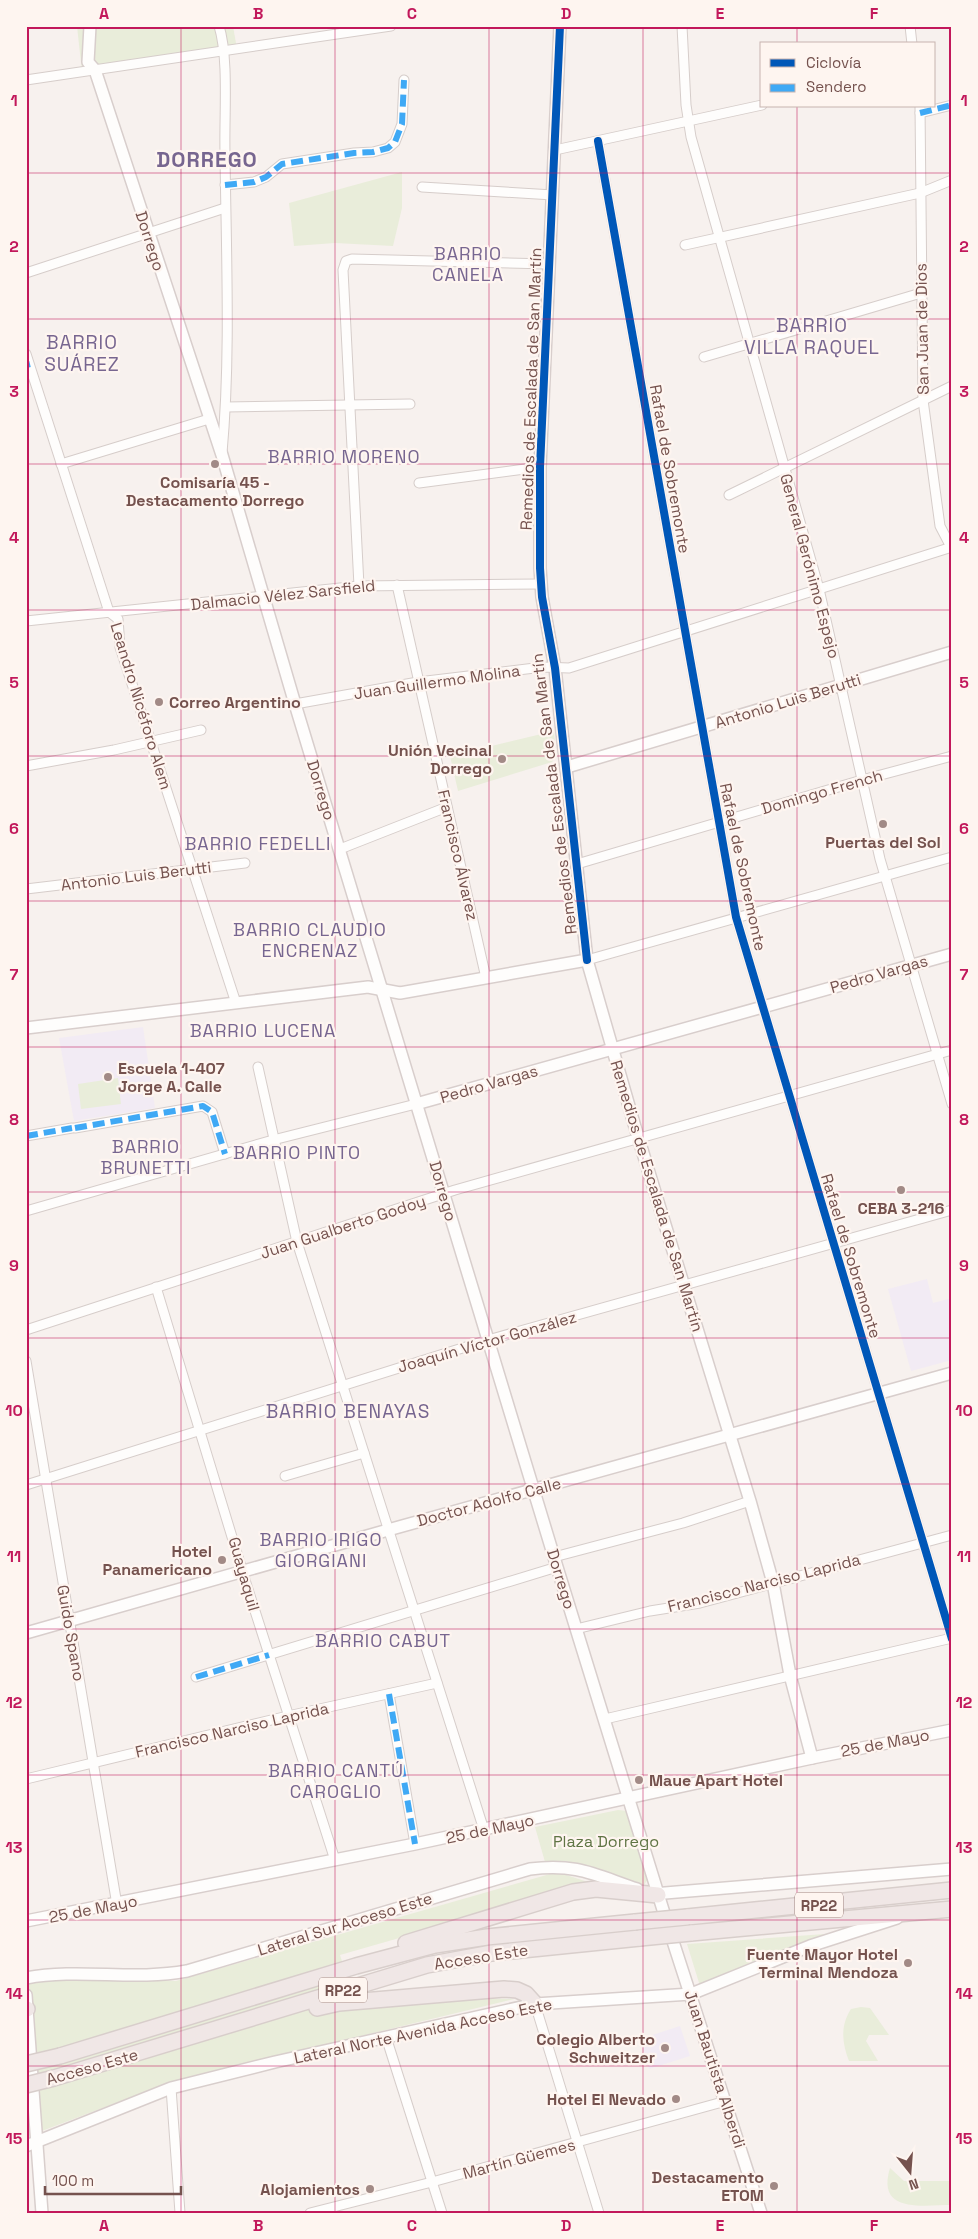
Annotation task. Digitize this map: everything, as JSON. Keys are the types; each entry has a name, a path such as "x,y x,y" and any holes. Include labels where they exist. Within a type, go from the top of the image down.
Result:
{"highway":[{"name":"Acceso Este","path":"28,2074 60,2056 401,1953 454,1942 534,1931 906,1895 952,1888"},
{"path":"312,1980 402,1944 573,1892 596,1889 658,1895"},
{"name":"Acceso Este","path":"28,2074 54,2078 153,2050 427,1965 492,1953 952,1909"},
{"path":"153,2050 339,2003 504,1989 517,1990 526,1994 535,2004"}],"street":[{"name":"Dorrego","path":"90,26 88,62 95,70 147,233 222,455 381,990 668,1926"},
{"name":"Dorrego","path":"220,26 223,51 225,185 226,407 222,455"},
{"path":"26,80 391,26"},
{"name":"Remedios de Escalada de San Martín","path":"560,26 540,467 540,584 555,668 587,960 612,1049 750,1501 773,1583 790,1675 812,1758"},
{"name":"General Gerónimo Espejo","path":"682,26 688,121 718,238 818,589 885,876 952,1104"},
{"path":"910,26 912,42"},
{"path":"225,185 254,182 266,177 282,164 373,152 388,148 396,138 402,124 404,80"},
{"path":"555,150 760,104"},
{"path":"936,107 952,105"},
{"name":"San Juan de Dios","path":"920,109 923,400 940,526 951,547"},
{"name":"Rafael de Sobremonte","path":"598,141 736,917 832,1244 952,1638"},
{"path":"685,245 920,193 952,180"},
{"path":"422,186 553,195"},
{"path":"26,273 225,208"},
{"path":"359,586 343,270 346,261 352,259 550,264"},
{"path":"704,357 921,293"},
{"name":"Leandro Nicéforo Alem","path":"26,354 109,612 118,619 120,647 236,1003"},
{"path":"729,495 952,386"},
{"path":"226,407 410,404"},
{"path":"61,464 209,419"},
{"path":"419,483 540,467"},
{"name":"Juan Guillermo Molina","path":"295,704 418,682 544,667 569,668 951,547"},
{"name":"Dalmacio Vélez Sarsfield","path":"26,622 359,586 540,584"},
{"name":"Francisco Álvarez","path":"397,585 486,978"},
{"name":"Antonio Luis Berutti","path":"567,767 952,652"},
{"path":"26,766 152,742 201,730"},
{"name":"Domingo French","path":"577,864 862,780 952,756"},
{"path":"340,849 447,807"},
{"path":"26,1028 368,987 400,993 587,960 952,857"},
{"name":"Antonio Luis Berutti","path":"26,889 245,863"},
{"name":"Pedro Vargas","path":"26,1211 274,1140 416,1104 952,954"},
{"name":"Juan Gualberto Godoy","path":"26,1330 444,1194 952,1050"},
{"path":"258,1067 297,1242 484,1830"},
{"path":"26,1136 203,1106 212,1112 225,1154"},
{"name":"Joaquín Víctor González","path":"26,1485 488,1340 952,1210"},
{"name":"Guayaquil","path":"156,1287 288,1716 336,1860"},
{"name":"Guido Spano","path":"26,1361 117,1905"},
{"name":"Doctor Adolfo Calle","path":"26,1634 388,1530 952,1373"},
{"path":"285,1476 364,1453"},
{"path":"196,1677 413,1610 555,1562 750,1501"},
{"name":"Francisco Narciso Laprida","path":"576,1629 650,1611 700,1603 952,1535"},
{"path":"605,1719 952,1638"},
{"name":"Francisco Narciso Laprida","path":"26,1779 288,1716 438,1683"},
{"path":"389,1694 415,1844"},
{"name":"25 de Mayo","path":"26,1921 117,1905 484,1830 812,1758 952,1730"},
{"name":"Lateral Sur Acceso Este","path":"26,1978 66,1973 140,1976 187,1971 504,1876 546,1867 584,1869 633,1888 658,1895"},
{"path":"658,1895 952,1869"},
{"name":"Lateral Norte Avenida Acceso Este","path":"26,2146 38,2143 171,2088 386,2037 535,2004 691,1994 810,1946 911,1914"},
{"name":"Juan Bautista Alberdi","path":"668,1926 726,2100 761,2213"},
{"path":"27,2004 28,2074 38,2143 42,2213"},
{"path":"535,2004 599,2213"},
{"path":"386,2037 442,2213"},
{"path":"171,2088 180,2213"},
{"name":"Martín Güemes","path":"310,2213 576,2143 726,2100"}],"shaded area":[{"name":"Escuela 1-407 Jorge A. Calle","path":"143,1027 155,1108 74,1121 59,1038"},
{"path":"927,1279 933,1303 952,1298 952,1360 911,1371 888,1289"},
{"name":"Colegio Alberto Schweitzer","path":"680,2026 690,2056 649,2069 640,2039"}],"green space":[{"path":"77,26 233,26 237,49 82,72"},
{"path":"402,172 402,208 393,246 335,243 294,246 289,203"},
{"name":"Unión Vecinal Dorrego","path":"554,731 556,757 552,762 458,791 450,756"},
{"path":"118,1078 121,1104 81,1109 78,1084"},
{"name":"Plaza Dorrego","path":"618,1810 627,1811 648,1879 644,1885 570,1862 545,1862 535,1827"},
{"path":"557,1872 591,1883 340,1955 357,2008 477,1998 514,1999 171,2082 26,2137 26,1983 67,1976 176,1981"},
{"path":"825,1934 754,1961 700,1986 687,1944"},
{"path":"870,2008 889,2035 869,2035 866,2041 878,2061 849,2061 843,2035 845,2022 851,2009"},
{"path":"890,2168 904,2181 952,2181 952,2205 916,2205 905,2204 896,2200 890,2193 887,2183"}],"marked path":[{"path":"225,185 254,182 266,177 282,164 373,152 388,148 395,142 402,124 404,80"},
{"path":"920,113 952,105"},
{"path":"26,365 30,364"},
{"path":"75,1128 203,1106 212,1112 225,1154"},
{"path":"26,1136 72,1128"},
{"path":"196,1677 269,1655"},
{"path":"389,1694 415,1844"}],"cycle path":[{"path":"560,26 540,467 540,568 542,597 555,668 587,960"},
{"path":"598,141 736,917 952,1639"}],"place":[{"name":"Comisaría 45 - Destacamento Dorrego","path":"215,464"},
{"name":"Correo Argentino","path":"159,702"},
{"name":"Unión Vecinal Dorrego","path":"502,759"},
{"name":"Puertas del Sol","path":"883,824"},
{"name":"Escuela 1-407 Jorge A. Calle","path":"108,1077"},
{"name":"CEBA 3-216","path":"901,1190"},
{"name":"Hotel Panamericano","path":"222,1560"},
{"name":"Maue Apart Hotel","path":"639,1780"},
{"name":"Fuente Mayor Hotel Terminal Mendoza","path":"908,1963"},
{"name":"Colegio Alberto Schweitzer","path":"665,2048"},
{"name":"Hotel El Nevado","path":"676,2099"},
{"name":"Destacamento ETOM","path":"774,2186"},
{"name":"Alojamientos","path":"370,2189"}],"district":[{"name":"DORREGO","path":"207,159"},
{"name":"BARRIO CANELA","path":"468,263"},
{"name":"BARRIO VILLA RAQUEL","path":"812,336"},
{"name":"BARRIO SUÁREZ","path":"82,353"},
{"name":"BARRIO MORENO","path":"344,456"},
{"name":"BARRIO FEDELLI","path":"258,843"},
{"name":"BARRIO CLAUDIO ENCRENAZ","path":"310,940"},
{"name":"BARRIO LUCENA","path":"263,1030"},
{"name":"BARRIO PINTO","path":"297,1152"},
{"name":"BARRIO BRUNETTI","path":"146,1156"},
{"name":"BARRIO BENAYAS","path":"348,1411"},
{"name":"BARRIO IRIGO GIORGIANI","path":"321,1549"},
{"name":"BARRIO CABUT","path":"383,1640"},
{"name":"BARRIO CANTÚ CAROGLIO","path":"336,1780"}]}
